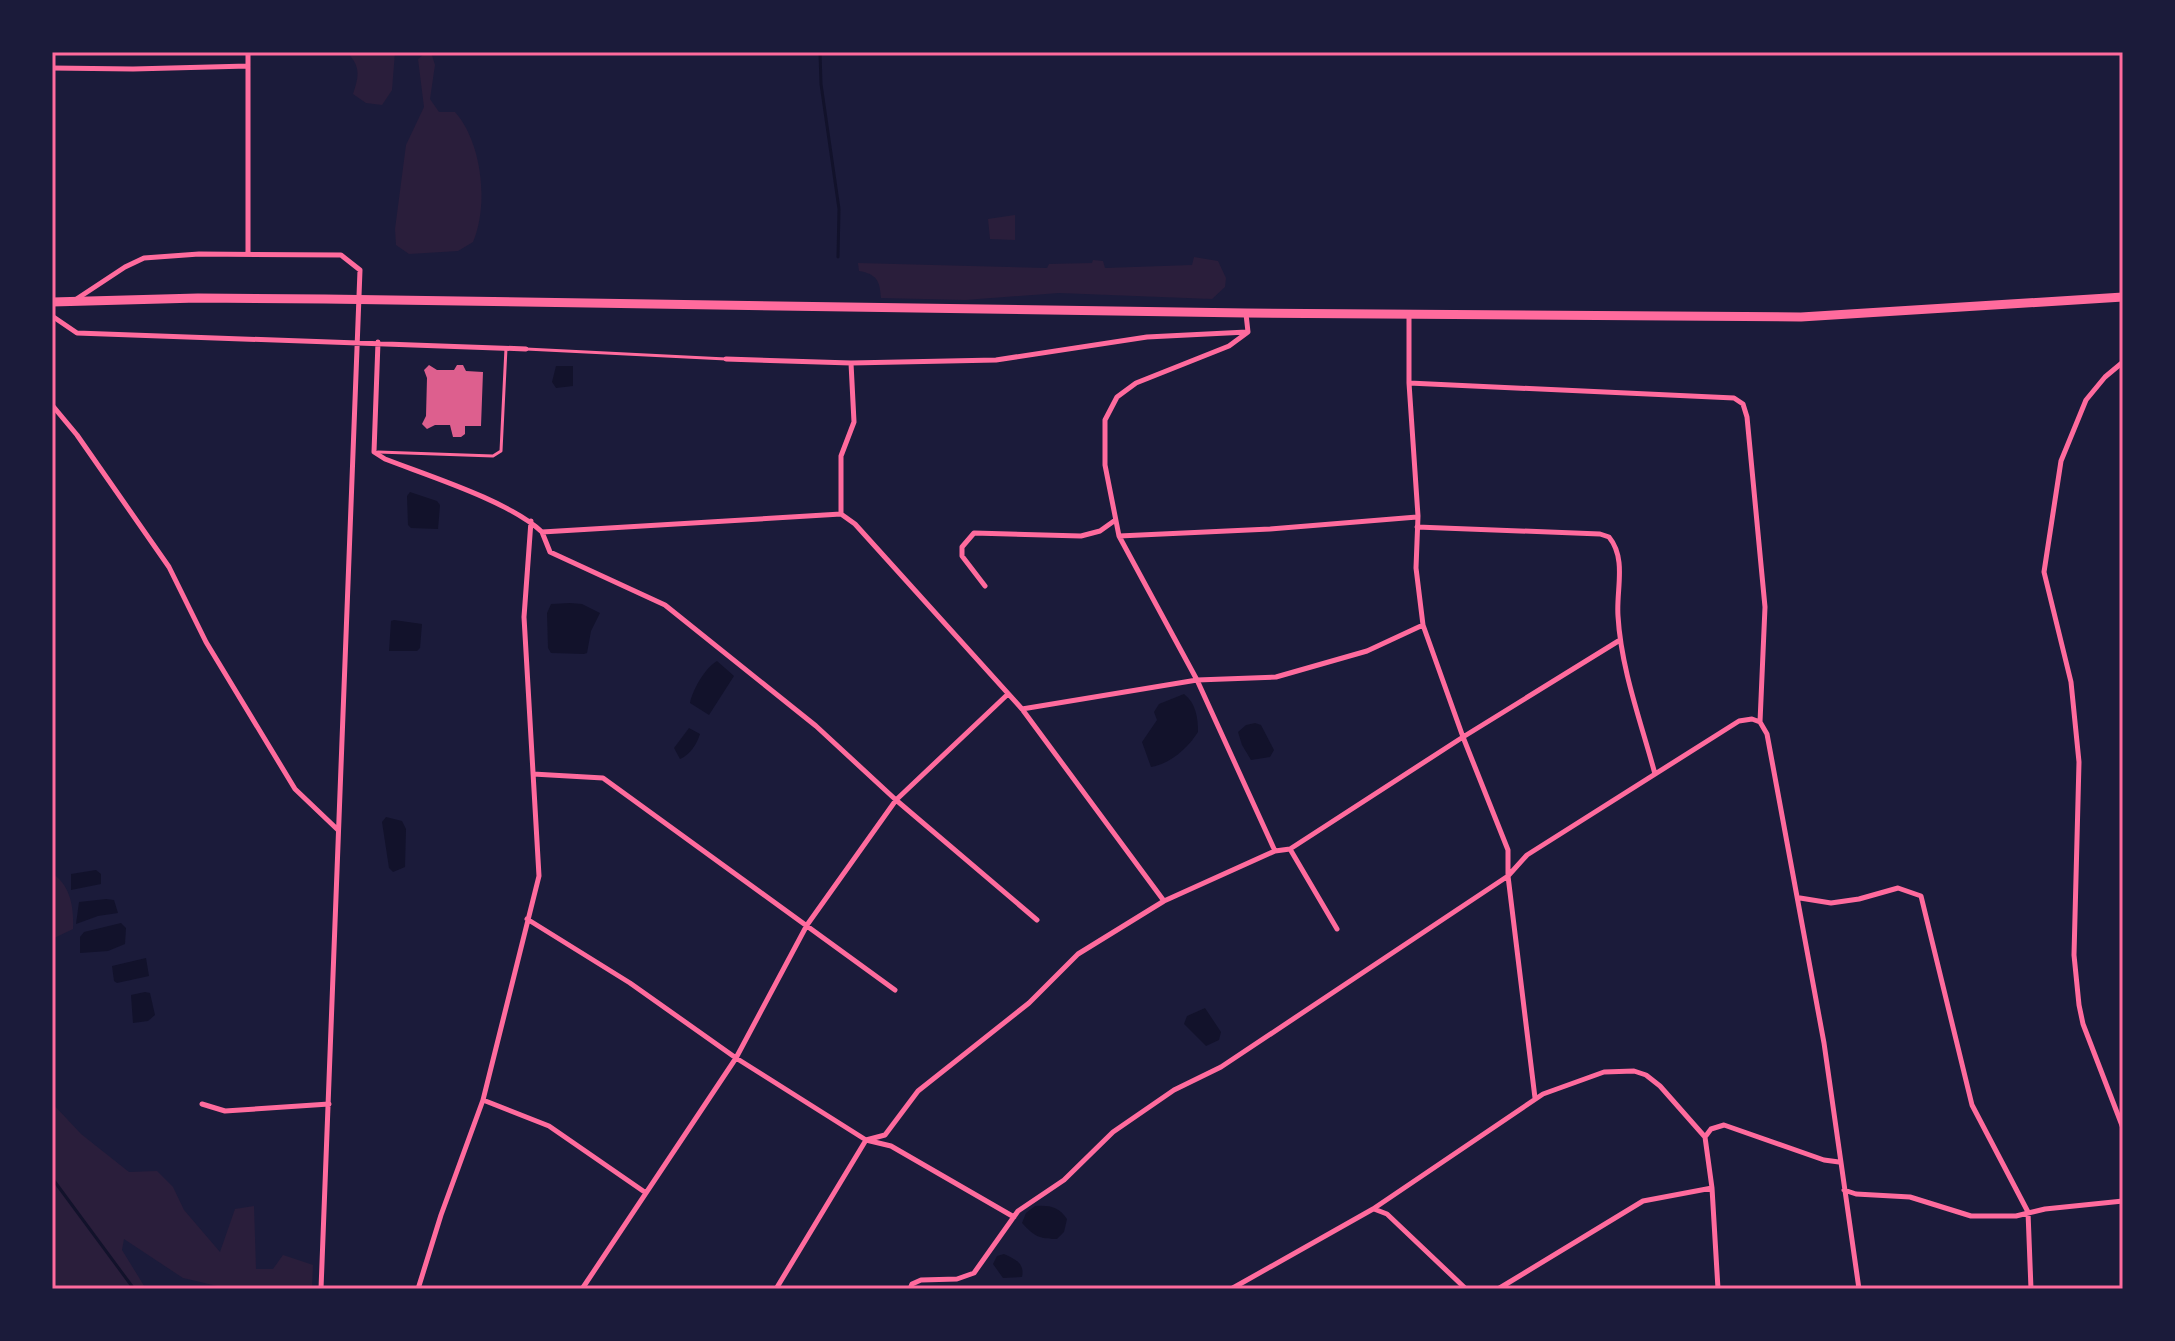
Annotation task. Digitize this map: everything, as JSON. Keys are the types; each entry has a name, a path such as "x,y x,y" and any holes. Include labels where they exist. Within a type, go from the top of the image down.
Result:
{"highway":[{"path":"52,302 325,299 1246,313 1801,317 2123,297"}],"street":[{"path":"248,52 248,254"},
{"path":"52,68 248,66"},
{"path":"75,300 144,258 199,254 341,255 360,270 321,1289"},
{"path":"1246,313 1248,332"},
{"path":"1409,314 1409,383 1418,516 1416,568 1423,625 1508,850 1508,876 1535,1098"},
{"path":"52,316 77,333 526,349"},
{"path":"726,359 851,363 996,360 1147,337 1248,332"},
{"path":"1248,332 1229,346 1136,383 1117,397 1105,420 1105,465 1119,536 1197,680 1275,851"},
{"path":"378,342 374,452 531,521 542,532 550,552 665,605 816,726 896,800 1037,920"},
{"path":"2123,362 2105,377 2086,400 2070,437 2061,461 2044,572 2071,682 2079,762 2074,955 2079,1005 2083,1024 2123,1128"},
{"path":"841,514 841,456 854,422 851,363"},
{"path":"1409,383 1734,398 1743,404 1747,417 1765,607 1760,722 1767,734 1799,898 1824,1043 1859,1289"},
{"path":"52,405 77,435 169,567 206,642 295,789 338,830"},
{"path":"542,532 841,514 855,524 1022,709 1164,901"},
{"path":"1119,536 1270,529 1418,516"},
{"path":"418,1289 483,1100 539,876 524,607 531,521"},
{"path":"985,586 962,556 962,547 974,533 1081,536 1100,531 1114,521"},
{"path":"1417,527 1600,534 1609,537 1619,557 1617,612 1620,640 1655,774"},
{"path":"1022,709 1197,680 1276,677 1367,651 1423,625"},
{"path":"776,1289 866,1140 885,1135 918,1091 1029,1003 1078,954 1164,901 1275,851 1290,849 1620,640"},
{"path":"582,1289 736,1058 807,925 896,800 1008,694"},
{"path":"910,1289 912,1284 921,1280 957,1279 974,1273 1018,1211 1064,1180 1113,1132 1174,1090 1221,1067 1508,876 1527,855 1739,721 1752,719 1760,722"},
{"path":"533,774 603,778 895,990"},
{"path":"1290,849 1337,929"},
{"path":"1799,898 1831,903 1898,888 1921,896 1972,1105 2028,1212 2031,1289"},
{"path":"527,919 630,983 736,1058 866,1140 891,1146 1014,1217"},
{"path":"1231,1289 1373,1209 1535,1098 1604,1072 1634,1071 1646,1075 1660,1086 1705,1137 1712,1188 1718,1289"},
{"path":"483,1100 549,1126 646,1193"},
{"path":"202,1104 225,1111 329,1104"},
{"path":"1705,1137 1711,1129 1724,1125 1824,1160 1839,1162"},
{"path":"1498,1289 1643,1201 1712,1188"},
{"path":"1844,1190 1856,1194 1910,1197 1971,1216 2016,1216 2123,1201"},
{"path":"1373,1209 1387,1214 1466,1289"}],"lane":[{"path":"374,452 493,456 501,451 506,348"},
{"path":"526,349 726,359"}],"shaded area":[{"path":"347,52 395,52 392,90 382,105 366,103 353,94 358,72"},
{"path":"431,52 435,65 430,99 439,112 455,112 477,157 481,210 473,242 458,251 409,254 396,245 395,229 406,145 424,107 418,59"},
{"path":"1015,215 1015,240 990,239 988,219"},
{"path":"1194,257 1218,261 1226,278 1225,287 1212,299 1059,293 965,300 881,298 876,279 859,271 858,263 1047,268 1049,264 1092,263 1093,260 1103,261 1105,268 1192,265"},
{"path":"556,366 573,366 573,386 556,388 552,382"},
{"path":"410,492 437,501 440,505 438,529 411,528 408,525 407,496"},
{"path":"551,604 582,604 600,613 591,631 587,653 551,653 548,648 547,613"},
{"path":"391,621 422,624 420,648 417,651 389,651"},
{"path":"717,661 734,676 709,715 690,703 700,679"},
{"path":"1184,694 1196,711 1198,732 1178,754 1165,763 1151,767 1142,742 1157,720 1154,712 1159,704"},
{"path":"1246,725 1261,725 1274,750 1270,757 1251,760 1238,732"},
{"path":"689,728 700,734 693,749 680,759 674,748"},
{"path":"386,817 402,821 406,829 405,867 393,872 389,868 382,822"},
{"path":"96,870 101,874 101,884 71,890 71,874"},
{"path":"52,873 67,891 72,905 73,929 52,939"},
{"path":"114,900 118,913 76,924 79,902"},
{"path":"121,923 126,928 125,944 108,951 80,953 80,937 84,932"},
{"path":"146,958 149,976 117,983 114,981 112,966"},
{"path":"150,993 155,1015 148,1021 133,1023 131,995"},
{"path":"1205,1008 1221,1032 1219,1040 1206,1046 1184,1024 1187,1016"},
{"path":"52,1103 81,1134 129,1172 157,1171 173,1187 184,1210 220,1252 235,1209 254,1206 256,1269 273,1269 283,1255 313,1265 312,1289 230,1289 183,1278 124,1239 122,1250 146,1289 52,1289"},
{"path":"1035,1206 1054,1208 1067,1219 1064,1232 1057,1239 1037,1236 1022,1223 1026,1213"},
{"path":"1004,1254 1021,1265 1022,1277 1003,1278 993,1264 997,1256"}],"building":[{"path":"429,365 437,370 454,370 457,365 463,365 466,371 483,372 481,426 465,426 465,434 453,437 450,425 435,425 427,429 422,424 426,416 427,378 424,370"}],"waterway":[{"path":"820,52 821,84 839,209 838,257"},
{"path":"52,1178 134,1289"}]}
